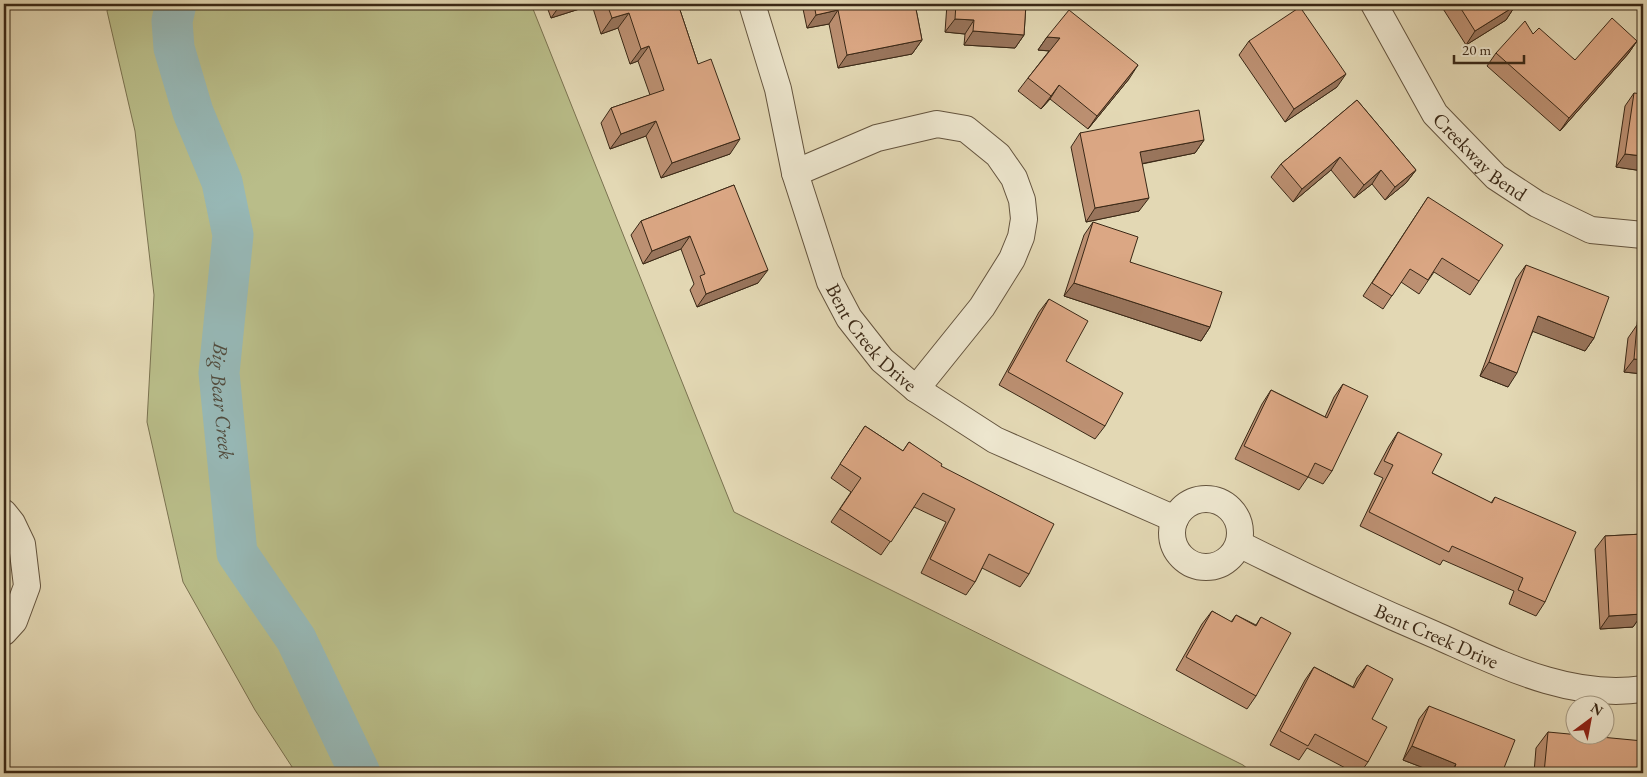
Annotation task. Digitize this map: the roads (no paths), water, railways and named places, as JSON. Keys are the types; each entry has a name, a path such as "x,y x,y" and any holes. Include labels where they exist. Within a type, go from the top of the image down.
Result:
{"street":[{"name":"Bent Creek Drive","path":"752,4 778,88 795,173 830,282 849,318 882,360 916,389 995,440 1175,519"},
{"name":"Creekway Bend","path":"1374,4 1436,114 1496,177 1537,204 1591,230 1643,235"},
{"path":"795,173 877,138 937,124 966,129 998,155 1014,178 1022,200 1024,219 1021,237 1012,259 982,307 916,389"},
{"path":"1206,498 1218,501 1232,510 1238,520 1241,532 1236,552 1216,566 1205,568 1193,565 1178,553 1173,542 1172,530 1175,519 1184,507 1194,501 1206,498"},
{"path":"4,513 12,523 22,544 27,586 14,622 4,632"},
{"name":"Bent Creek Drive","path":"1239,544 1350,599 1530,676 1578,688 1626,692 1643,689"}],"waterway":[{"name":"Big Bear Creek","path":"176,4 172,21 174,48 193,112 222,182 233,235 219,373 237,553 296,639 360,773"}]}
